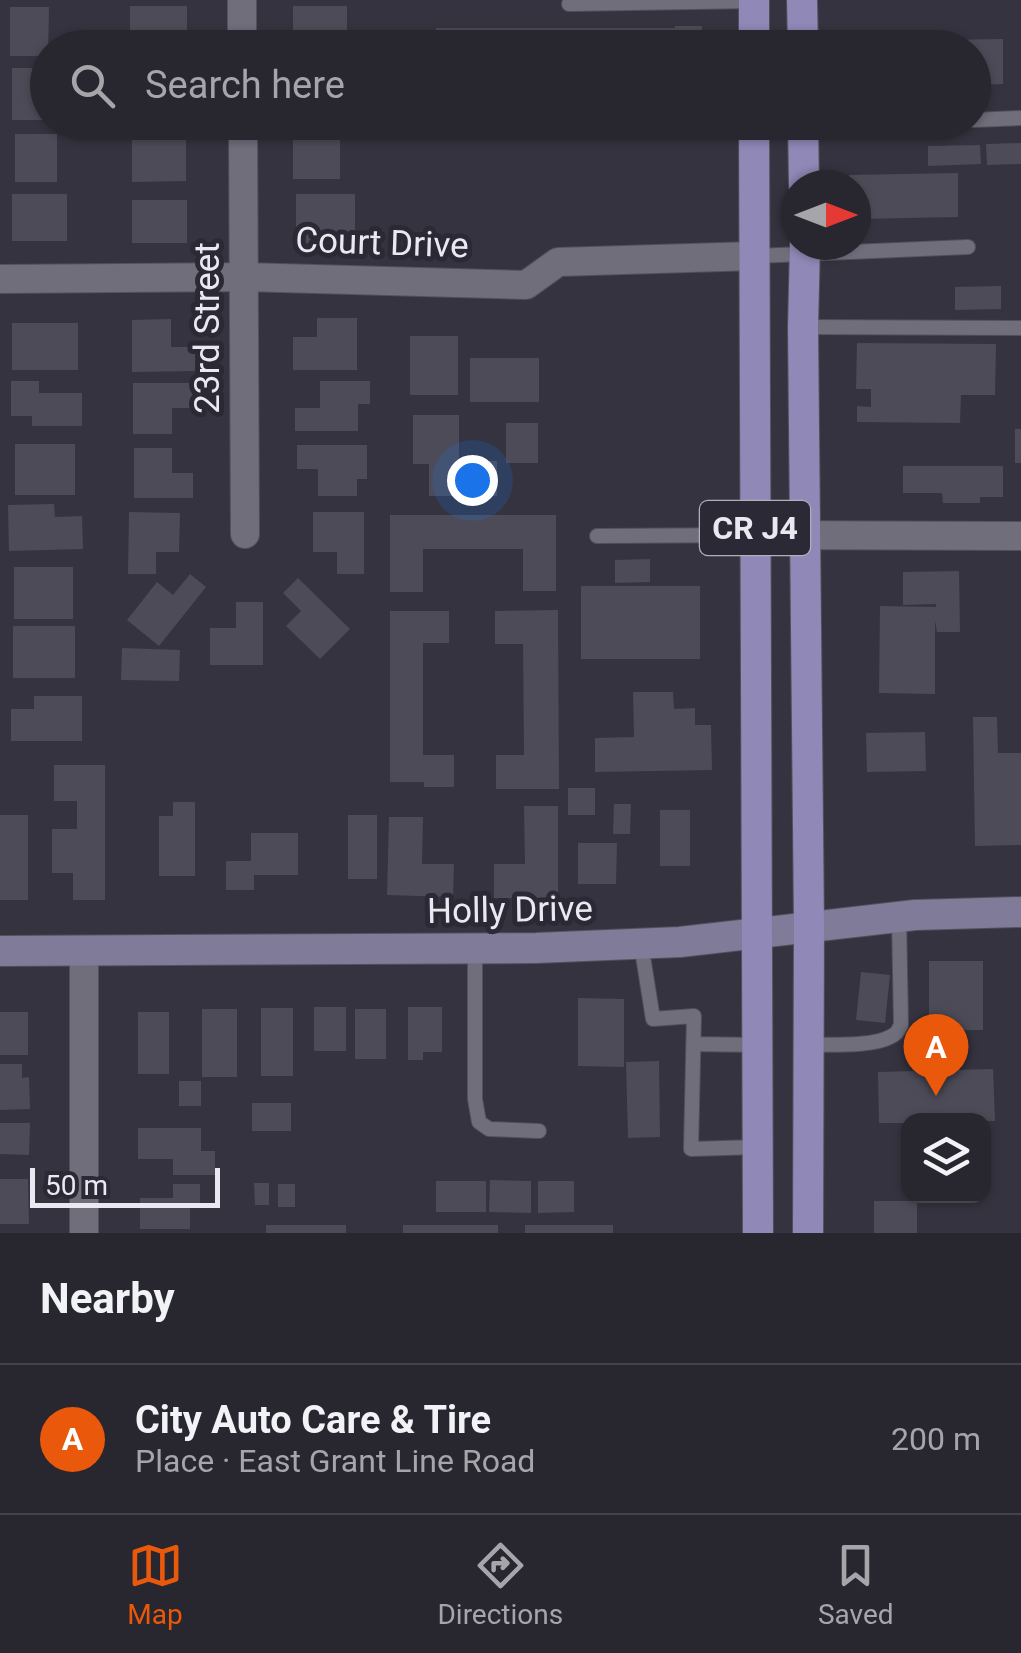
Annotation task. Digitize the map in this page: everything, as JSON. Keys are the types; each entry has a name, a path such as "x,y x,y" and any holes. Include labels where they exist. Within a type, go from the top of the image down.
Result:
{"main road":[{"path":"754,0 754,30"},
{"path":"802,0 803,30"},
{"name":"CR J4","path":"754,140 758,1233"},
{"path":"803,140 804,170"},
{"name":"CR J4","path":"805,260 808,1233"}],"street":[{"path":"242,0 242,30"},
{"name":"23rd Street","path":"243,140 245,534"},
{"name":"Court Drive","path":"0,279 244,277 526,285 558,262 755,256"},
{"path":"755,536 1021,536"},
{"name":"Holly Drive","path":"0,951 475,950 641,944 899,916 1021,912"},
{"path":"84,950 84,1233"}],"lane":[{"path":"568,4 754,0"},
{"path":"991,119 1021,118"},
{"path":"871,249 968,247"},
{"path":"755,256 781,253"},
{"path":"804,327 1021,328"},
{"path":"597,536 755,536"},
{"path":"808,1045 876,1041 897,1033 901,1025 899,916"},
{"path":"641,944 653,1019 694,1016 692,1149 758,1147"},
{"path":"475,950 475,1099 479,1122 489,1129 539,1131"},
{"path":"694,1044 758,1045"}],"building":[{"path":"130,6 187,6 187,30 130,30"},
{"path":"293,6 347,6 347,30 293,30"},
{"path":"10,7 49,7 49,30 30,30 30,56 10,56"},
{"path":"702,26 702,30 436,30 436,28"},
{"path":"991,39 1003,39 1003,84 991,84"},
{"path":"12,68 30,68 30,120 12,120"},
{"path":"15,134 30,134 30,140 57,140 57,182 15,182"},
{"path":"132,140 186,140 186,181 132,182"},
{"path":"293,140 340,140 340,179 293,179"},
{"path":"1021,143 1021,164 987,165 986,144"},
{"path":"980,145 981,164 928,166 928,146"},
{"path":"958,173 958,217 871,219 871,175"},
{"path":"12,194 67,194 67,241 12,241"},
{"path":"296,194 355,194 355,243 296,243"},
{"path":"132,200 187,200 187,243 132,243"},
{"path":"1001,286 1001,309 955,310 955,287"},
{"path":"317,318 357,318 357,370 293,370 293,337 317,337"},
{"path":"171,319 171,347 195,347 195,371 132,372 132,320"},
{"path":"12,323 78,323 78,370 12,370"},
{"path":"410,336 458,336 458,395 410,395"},
{"path":"857,343 996,344 995,395 961,395 960,423 857,422 857,406 871,407 871,389 856,389"},
{"path":"470,358 539,358 539,402 470,402"},
{"path":"11,381 39,381 39,393 82,393 82,426 32,426 32,416 11,416"},
{"path":"320,381 370,381 370,404 358,404 358,431 295,431 295,408 320,408"},
{"path":"133,383 195,383 195,408 172,408 172,434 133,434"},
{"path":"413,415 459,415 459,461 497,461 497,496 429,496 429,464 413,464"},
{"path":"506,423 538,423 538,463 506,463"},
{"path":"1015,429 1021,429 1021,463 1015,463"},
{"path":"15,444 75,444 75,495 15,495"},
{"path":"297,445 367,445 367,479 357,479 357,496 318,496 318,469 297,469"},
{"path":"134,448 172,448 172,473 193,473 193,498 134,498"},
{"path":"903,466 1003,466 1003,497 980,497 980,503 943,503 942,493 903,493"},
{"path":"54,504 55,517 82,516 83,549 9,551 8,505"},
{"path":"129,512 180,513 179,552 156,552 156,574 128,574"},
{"path":"313,512 364,512 364,574 337,574 337,552 313,552"},
{"path":"390,515 556,515 556,591 523,591 523,549 423,549 423,592 390,592"},
{"path":"650,559 650,582 615,583 615,560"},
{"path":"14,567 73,567 73,619 14,619"},
{"path":"959,571 960,632 937,632 935,621 935,694 879,693 880,606 936,607 903,605 903,572"},
{"path":"190,574 206,587 159,646 127,620 157,582 173,595"},
{"path":"298,578 350,629 320,659 286,626 301,611 283,593"},
{"path":"581,586 700,586 700,659 581,659"},
{"path":"236,602 263,602 263,665 210,665 210,628 236,628"},
{"path":"558,610 559,789 496,789 496,755 524,755 523,644 495,644 495,611"},
{"path":"390,611 449,611 449,643 423,643 423,755 454,755 454,787 390,782"},
{"path":"13,626 75,626 75,678 13,678"},
{"path":"122,648 180,650 179,681 121,680"},
{"path":"633,692 673,692 674,709 695,708 695,725 711,725 712,770 595,772 595,738 634,737"},
{"path":"34,696 82,696 82,741 11,741 11,709 34,709"},
{"path":"973,717 997,717 998,753 1021,753 1021,845 975,846"},
{"path":"925,732 926,771 867,772 866,733"},
{"path":"54,765 105,765 105,900 73,900 73,873 52,873 52,829 77,829 77,801 54,801"},
{"path":"568,788 595,788 595,815 568,815"},
{"path":"173,802 195,802 195,876 159,876 159,816 173,816"},
{"path":"614,804 631,804 630,834 613,834"},
{"path":"524,806 558,806 558,898 494,898 494,864 525,864"},
{"path":"660,810 690,810 690,866 660,866"},
{"path":"0,815 28,815 28,900 0,900"},
{"path":"348,815 377,815 377,879 348,879"},
{"path":"389,817 423,817 422,864 454,864 453,897 387,895"},
{"path":"251,833 298,833 298,875 254,875 254,890 226,890 226,861 251,861"},
{"path":"578,843 617,843 616,884 578,884"},
{"path":"929,961 983,961 983,1030 929,1030"},
{"path":"861,972 890,975 885,1023 856,1020"},
{"path":"578,998 624,999 624,1067 578,1066"},
{"path":"314,1007 346,1007 346,1051 314,1051"},
{"path":"408,1007 442,1007 442,1052 423,1052 423,1060 408,1060"},
{"path":"261,1008 293,1008 293,1076 261,1076"},
{"path":"202,1009 237,1009 237,1077 202,1077"},
{"path":"355,1009 386,1009 386,1059 355,1059"},
{"path":"0,1012 28,1012 28,1055 0,1055"},
{"path":"138,1012 169,1012 169,1074 138,1074"},
{"path":"659,1061 660,1137 628,1138 626,1062"},
{"path":"0,1064 22,1064 22,1078 29,1077 30,1109 0,1110"},
{"path":"993,1069 995,1121 991,1121 991,1113 901,1113 901,1123 879,1123 878,1072"},
{"path":"179,1081 201,1081 201,1106 179,1106"},
{"path":"252,1103 291,1103 291,1131 252,1131"},
{"path":"0,1123 30,1123 29,1155 0,1154"},
{"path":"138,1128 201,1128 201,1151 215,1151 215,1175 173,1175 173,1159 138,1159"},
{"path":"0,1179 28,1179 29,1224 0,1224"},
{"path":"490,1180 531,1181 531,1213 489,1212"},
{"path":"436,1181 486,1181 486,1212 436,1212"},
{"path":"538,1181 574,1181 574,1212 538,1213"},
{"path":"254,1183 269,1183 269,1205 255,1205"},
{"path":"173,1184 200,1184 200,1205 190,1205 190,1229 140,1229 140,1198 173,1198"},
{"path":"278,1184 295,1184 295,1207 278,1207"},
{"path":"874,1201 917,1203 917,1233 874,1233"},
{"path":"266,1225 346,1225 346,1233 266,1233"},
{"path":"403,1225 498,1225 498,1233 403,1233"},
{"path":"525,1225 613,1225 613,1233 525,1233"}],"place":[{"name":"City Auto Care & Tire","path":"936,1096"}]}
